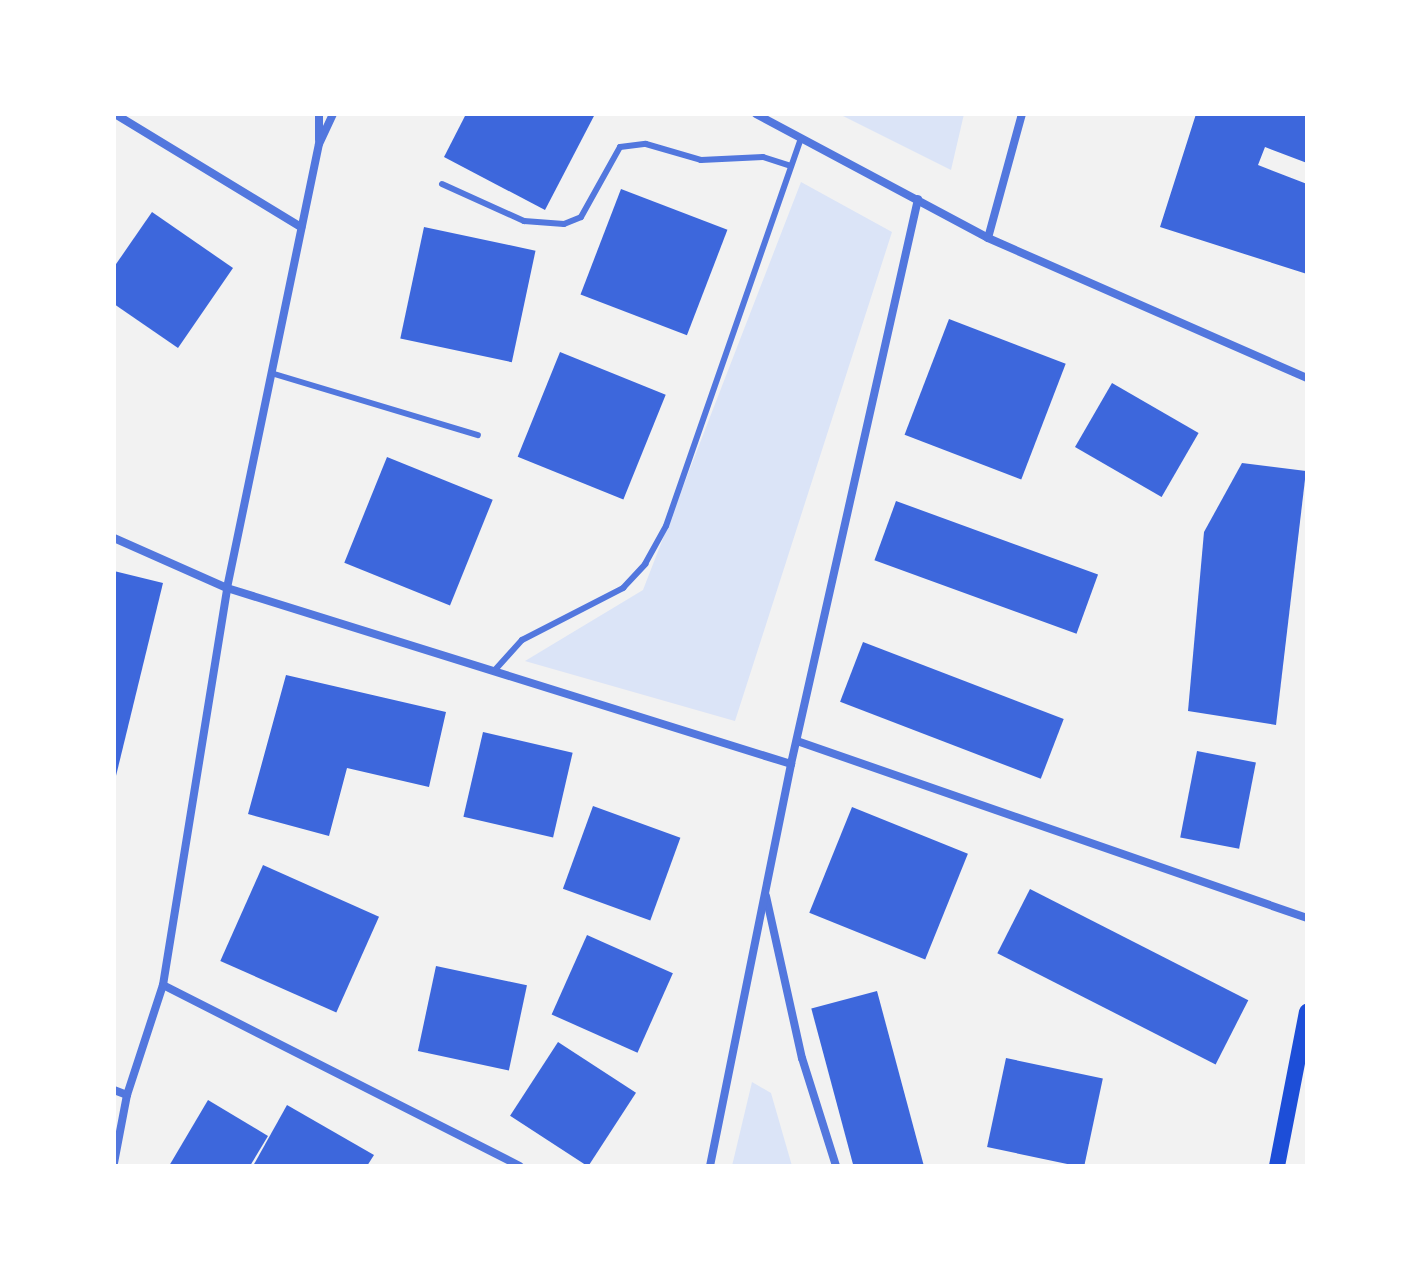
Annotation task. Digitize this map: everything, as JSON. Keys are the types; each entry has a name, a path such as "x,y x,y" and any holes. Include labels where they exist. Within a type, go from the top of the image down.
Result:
{"main road":[{"path":"1277,1166 1307,1012"}],"street":[{"path":"115,114 301,227"},
{"path":"114,1163 127,1095 163,985 227,588 319,144 319,114"},
{"path":"319,144 333,114"},
{"path":"756,114 988,238 1307,378"},
{"path":"988,238 1022,114"},
{"path":"710,1166 791,764 918,199"},
{"path":"114,538 227,588 791,764"},
{"path":"797,741 1307,918"},
{"path":"766,893 802,1058 836,1166"},
{"path":"163,985 520,1166"},
{"path":"114,1090 127,1095"}],"lane":[{"path":"494,671 522,640 623,588 645,564 666,526 801,138"},
{"path":"442,184 524,221 564,224 581,217 620,147 646,144 701,160 763,157 791,166"},
{"path":"271,373 478,435"}],"shaded area":[{"path":"839,114 964,114 951,170"},
{"path":"801,182 892,232 735,721 525,661 643,590"},
{"path":"752,1082 771,1093 792,1166 732,1166"}],"building":[{"path":"466,114 595,114 545,210 444,157"},
{"path":"1196,114 1307,114 1307,163 1265,147 1258,165 1307,184 1307,274 1160,227"},
{"path":"621,189 727,230 687,335 581,294"},
{"path":"152,212 233,268 178,348 114,304 114,267"},
{"path":"424,227 536,251 512,362 400,339"},
{"path":"949,319 1066,364 1021,480 905,435"},
{"path":"560,352 666,395 623,499 518,457"},
{"path":"1112,383 1199,433 1162,497 1075,447"},
{"path":"387,457 493,500 450,605 344,563"},
{"path":"1242,463 1306,471 1276,725 1188,711 1204,532"},
{"path":"896,501 1098,575 1076,634 874,560"},
{"path":"114,571 163,583 115,780 114,780"},
{"path":"863,642 1064,719 1041,779 840,702"},
{"path":"286,675 446,712 429,787 347,768 329,836 248,814"},
{"path":"483,732 573,753 553,837 463,817"},
{"path":"1197,751 1256,762 1239,849 1180,837"},
{"path":"593,806 680,838 650,921 563,889"},
{"path":"852,807 968,854 925,960 809,913"},
{"path":"263,865 379,917 336,1013 220,961"},
{"path":"1030,889 1248,1000 1216,1064 997,953"},
{"path":"587,935 673,973 637,1053 552,1014"},
{"path":"436,966 527,985 509,1070 418,1051"},
{"path":"877,991 924,1166 853,1166 811,1009"},
{"path":"558,1042 636,1093 588,1166 510,1116"},
{"path":"1006,1058 1103,1079 1084,1166 987,1147"},
{"path":"208,1100 268,1136 250,1166 169,1166"},
{"path":"287,1105 374,1155 367,1166 253,1166"}]}
